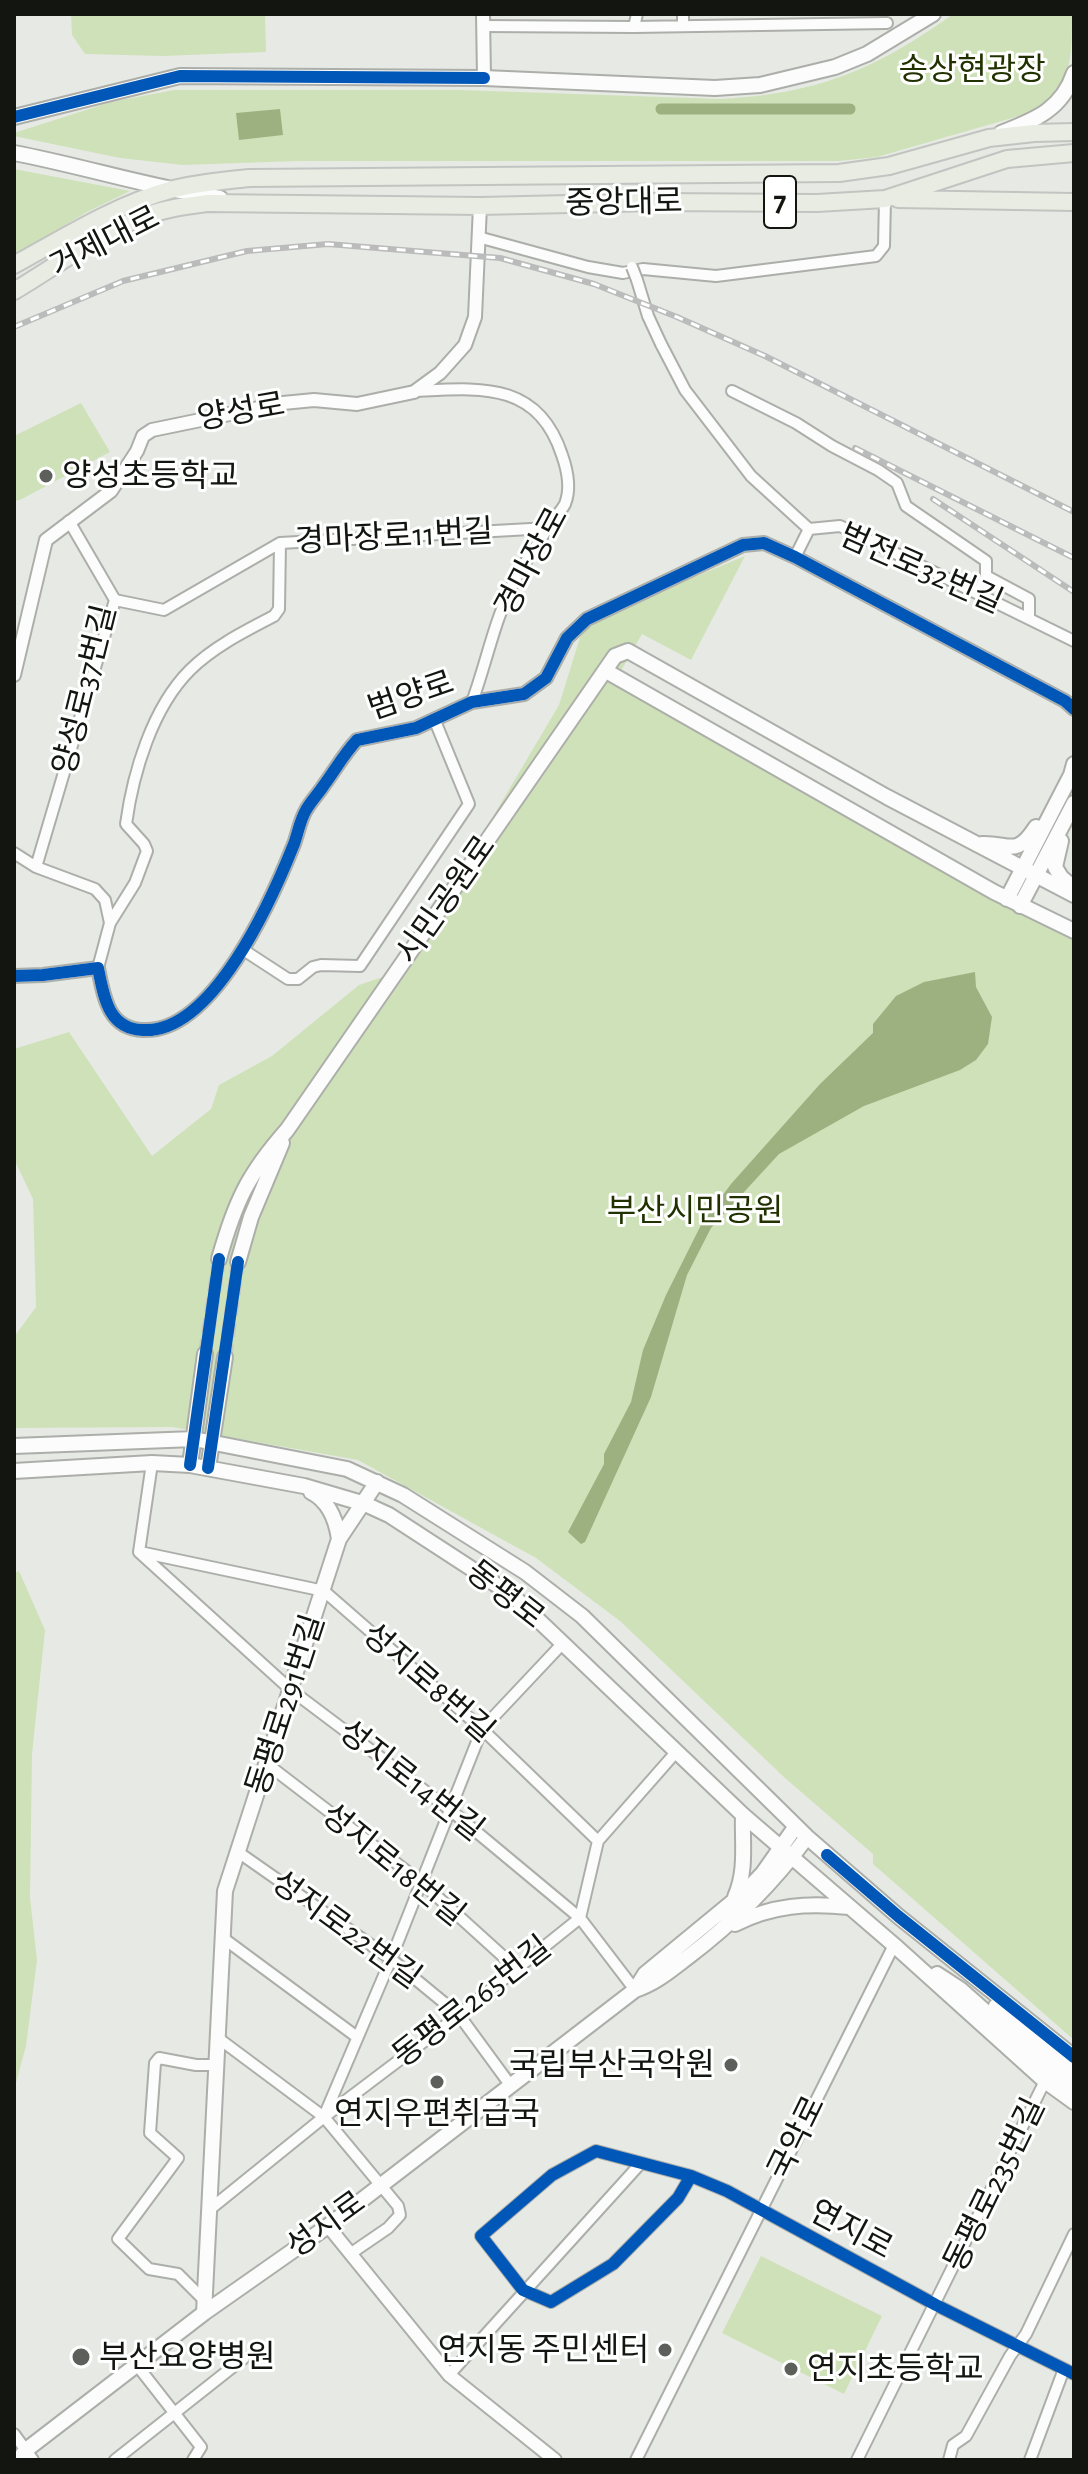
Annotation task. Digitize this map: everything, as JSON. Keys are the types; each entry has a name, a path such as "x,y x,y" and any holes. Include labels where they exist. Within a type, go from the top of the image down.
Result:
{"main road":[{"path":"14,117 180,76 484,78 715,88 760,85 835,67 897,38 933,14"},
{"path":"989,138 1039,118 1054,107 1064,96 1074,73"},
{"name":"중앙대로","path":"168,191 207,182 249,178 839,173 889,166 989,138 1074,132"},
{"name":"중앙대로","path":"14,153 77,165 168,191 249,202 480,206 658,202 817,203 885,199 1007,159 1074,153"},
{"name":"거제대로","path":"14,265 131,205 168,191"},
{"path":"885,199 1074,202"},
{"name":"거제대로","path":"14,291 140,218 173,208 249,202"},
{"name":"시민공원로","path":"219,1259 232,1213 259,1162 287,1130 615,656 628,651 973,844 1074,895"},
{"path":"606,671 1013,903 1074,931"},
{"path":"1013,903 1074,764"},
{"path":"1028,873 1061,828 1074,803"},
{"path":"973,844 989,843 1002,848 1016,846 1051,814"},
{"path":"1061,828 1055,867 1074,888"},
{"name":"시민공원로","path":"238,1262 251,1217 287,1130"},
{"path":"190,1465 205,1354"},
{"path":"208,1468 225,1357"},
{"name":"동평로","path":"14,1446 194,1439 347,1469 403,1495 489,1549 565,1603 807,1837 898,1916"},
{"name":"동평로","path":"14,1471 152,1463 190,1465 304,1486 365,1504 512,1595 779,1848 894,1945"},
{"name":"동평로291번길","path":"204,2307 225,1891 339,1539 377,1482"},
{"path":"304,1486 328,1504 339,1539"},
{"path":"733,1902 742,1882 745,1864 743,1815"},
{"name":"성지로","path":"26,2457 204,2307 328,2226 635,1990 645,1974 733,1902 763,1873 796,1826"},
{"name":"성지로","path":"724,1930 807,1837"},
{"name":"성지로","path":"635,1990 652,1985 724,1930 758,1912 792,1906 849,1907"},
{"path":"898,1916 1074,2057"},
{"path":"898,1916 1071,2080"},
{"path":"894,1945 960,1989 1071,2080"},
{"path":"894,1945 1045,2081 1074,2102"}],"street":[{"path":"634,27 637,14"},
{"path":"683,14 683,26"},
{"path":"484,78 483,20 634,27 887,18 897,38"},
{"path":"478,237 588,267 623,273 643,269 716,276 876,256 884,246 885,199"},
{"name":"양성로","path":"14,675 46,540 111,491 143,436 152,430 283,403 314,400 357,404 414,392 440,373 465,345 475,317 480,206"},
{"name":"범전로32번길","path":"632,267 648,316 685,390 751,476 809,529 840,526 1074,641"},
{"name":"경마장로","path":"414,392 462,389 493,392 522,402 543,417 560,448 567,478 565,504 528,556 510,590 472,702"},
{"path":"732,391 796,423 897,483 906,506 986,561 986,576 978,593"},
{"name":"양성로37번길","path":"36,867 115,600 69,521"},
{"name":"경마장로11번길","path":"115,600 164,610 280,543 548,528"},
{"path":"795,557 809,529"},
{"path":"14,976 98,968 110,923 135,883 147,851 126,824 129,799 150,736 168,697 189,670 213,650 274,616 279,609 280,543"},
{"name":"범양로","path":"98,968 114,1017 125,1028 146,1031 167,1028 186,1019 204,1002 253,932 306,810 357,740 416,728 472,702 524,694 546,678 567,638 587,619 743,545 764,543 795,557 1065,701 1074,709"},
{"path":"986,576 1029,599 1029,618"},
{"path":"242,949 288,979 298,979 313,967 321,965 360,966 469,804 435,721"},
{"path":"14,853 36,867 95,889 105,900 110,923"},
{"path":"139,1552 152,1463"},
{"name":"성지로8번길","path":"139,1552 324,1591 482,1729 598,1841"},
{"name":"성지로14번길","path":"139,1552 291,1690 449,1809 580,1918 635,1990"},
{"path":"324,2117 391,1959 482,1729 563,1643"},
{"name":"동평로265번길","path":"209,2210 580,1918 598,1841 677,1751"},
{"name":"성지로18번길","path":"267,1764 421,1882 517,1969"},
{"name":"성지로22번길","path":"238,1852 391,1959 459,2015 511,2086"},
{"path":"223,1938 357,2037"},
{"name":"국악로","path":"636,2460 894,1945"},
{"path":"218,2038 324,2117 398,2206 400,2215 388,2228 350,2254"},
{"path":"204,2307 178,2274 149,2269 118,2239 178,2158 150,2133 155,2063 159,2058 196,2065 216,2065"},
{"name":"동평로235번길","path":"857,2460 1045,2081"},
{"name":"연지로","path":"523,2290 481,2236 552,2175 596,2151 691,2176 727,2191 936,2305 1069,2372"},
{"path":"449,2375 641,2163"},
{"path":"523,2290 551,2302 613,2264 678,2198 691,2176"},
{"path":"328,2226 449,2375 555,2460"},
{"path":"949,2460 953,2445 966,2436 1026,2334 1074,2234"},
{"path":"117,2459 244,2358"},
{"path":"136,2364 201,2447 193,2460"},
{"path":"1030,2460 1069,2372"},
{"path":"14,2434 26,2457"}],"green space":[{"path":"71,14 265,14 266,52 163,56 85,54 72,35"},
{"name":"송상현광장","path":"953,14 1072,14 1070,60 1061,85 1041,106 1026,114 877,157 839,161 299,161 183,165 120,158 14,136 14,133 111,102 174,90 460,90 720,99 755,96 816,85 844,76 897,50"},
{"path":"14,169 130,191 14,255"},
{"path":"81,403 110,452 14,501 14,436"},
{"name":"부산시민공원","path":"745,556 691,660 642,634 614,683 979,893 1074,939 1074,2040 873,1864 873,1854 785,1778 620,1621 536,1558 358,1460 172,1427 14,1428 14,1337 36,1307 33,1199 14,1159 14,1049 69,1032 152,1156 211,1109 219,1085 272,1056 359,985 403,970 458,899 459,874 559,705 582,631 629,604"},
{"path":"19,1571 45,1630 32,1754 30,1898 37,1960 26,2046 14,2090 14,1573"},
{"path":"761,2256 882,2316 844,2394 722,2333"}],"shaded area":[{"path":"280,109 283,135 239,140 236,113"},
{"path":"975,972 976,987 992,1017 988,1044 976,1060 960,1070 864,1106 779,1154 711,1228 687,1275 651,1397 585,1542 581,1544 568,1532 604,1464 604,1454 631,1402 643,1350 702,1223 731,1184 820,1084 873,1033 873,1024 896,996 924,982"}],"waterway":[{"path":"661,109 850,109"}],"tunnel":[{"path":"205,1354 219,1259"},
{"path":"225,1357 238,1262"}],"railway":[{"path":"14,327 123,281 247,251 328,244 500,258 594,284 677,317 765,356 1074,512"},
{"path":"855,448 1074,558"},
{"path":"933,499 1074,592"}],"cycle path":[{"path":"14,117 180,76 484,78"},
{"path":"14,976 98,968 110,1010 122,1024 143,1030 169,1025 193,1010 216,987 236,959 271,897 306,810 357,740 416,728 472,702 524,694 546,678 567,638 587,619 743,545 764,543 795,557 1065,701 1074,709"},
{"path":"190,1465 219,1259"},
{"path":"208,1468 238,1262"},
{"path":"827,1855 1074,2057"},
{"path":"691,2176 678,2198 613,2264 551,2302 523,2290 481,2236 552,2175 596,2151 691,2176 727,2191 936,2305 1074,2374"}],"place":[{"name":"양성초등학교","path":"46,476"},
{"name":"국립부산국악원","path":"731,2065"},
{"name":"연지우편취급국","path":"437,2082"},
{"name":"연지동 주민센터","path":"665,2350"},
{"name":"부산요양병원","path":"81,2357"},
{"name":"연지초등학교","path":"791,2369"}]}
